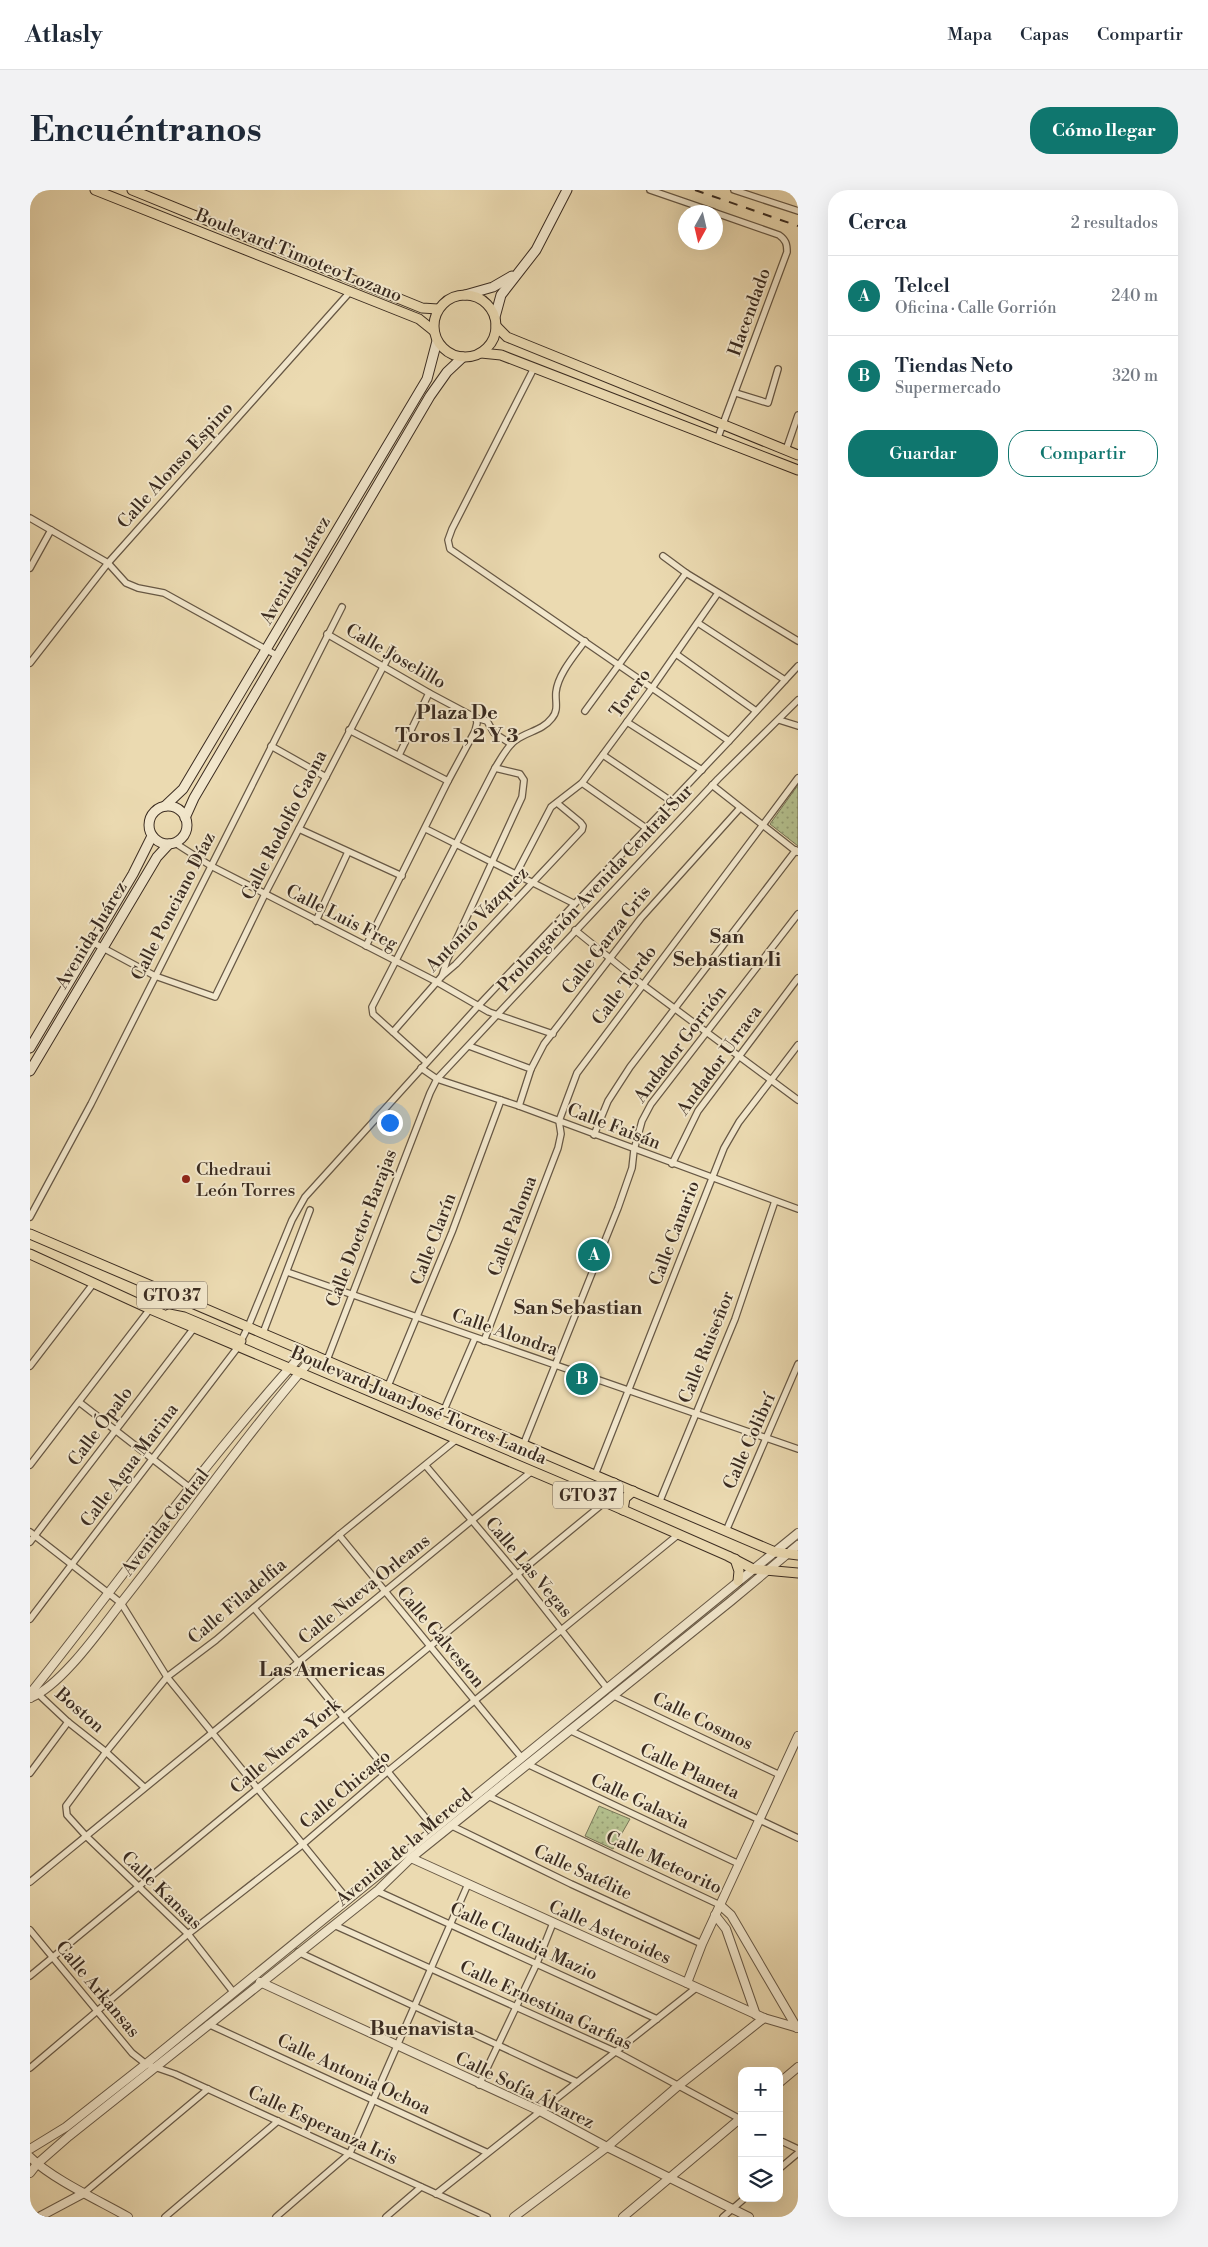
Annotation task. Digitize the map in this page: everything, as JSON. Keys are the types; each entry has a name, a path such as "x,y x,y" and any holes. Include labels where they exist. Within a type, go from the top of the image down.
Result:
{"main road":[{"name":"Boulevard Timoteo Lozano","path":"95,190 348,293 419,319 434,331"},
{"name":"Boulevard Timoteo Lozano","path":"132,190 422,308 438,309"},
{"path":"481,353 492,342 501,295 536,250 567,190"},
{"path":"515,275 493,287 450,299 438,309 435,316 434,331 437,341 449,353 463,357 481,353 501,355 798,470"},
{"path":"465,295 480,299 487,304 495,322 507,337 798,455"},
{"name":"Avenida Juárez","path":"165,806 183,789 427,379 437,341"},
{"name":"Avenida Juárez","path":"186,818 194,798 430,396 447,372 463,357"},
{"path":"681,426 687,411"},
{"path":"165,806 178,809 186,818 187,824 184,835 172,843 159,842 152,836 149,827 150,817 156,810 165,806"},
{"name":"Avenida Juárez","path":"30,1048 133,874 152,836"},
{"name":"Avenida Juárez","path":"30,1071 157,857 172,843"},
{"name":"Boulevard Juan José Torres Landa","path":"30,1234 524,1443 775,1552 786,1555 798,1555"},
{"name":"Boulevard Juan José Torres Landa","path":"30,1254 194,1328 240,1344 300,1372 679,1534 753,1569 798,1573"},
{"path":"164,1315 177,1314 240,1344"},
{"path":"605,1502 613,1491 614,1483"},
{"path":"623,1510 625,1498 633,1491"},
{"path":"735,1559 739,1571 738,1581"}],"street":[{"path":"650,190 692,205"},
{"path":"734,190 798,211"},
{"name":"Hacendado","path":"717,440 787,252 785,241 773,232 723,216"},
{"name":"Calle Alonso Espino","path":"30,663 108,563 348,293"},
{"path":"534,368 452,529 448,544 454,553 729,741"},
{"path":"736,393 768,403 778,369"},
{"path":"786,450 798,415"},
{"path":"30,518 108,563 120,578 132,586 164,593 278,656"},
{"path":"30,568 51,530"},
{"path":"663,556 686,573 798,641"},
{"path":"585,711 686,573"},
{"name":"Torero","path":"516,874 551,806 582,783 628,722 718,592"},
{"name":"Calle Ponciano Díaz","path":"30,1218 91,1104 342,607"},
{"path":"698,623 785,680"},
{"name":"Calle Joselillo","path":"327,634 429,693 476,718 487,721 494,733 510,744"},
{"path":"426,1062 373,1014 372,1007 397,962 495,768 510,744 537,731 553,717 556,707 557,688 585,641"},
{"name":"Calle Rodolfo Gaona","path":"155,976 215,997 265,894 393,648"},
{"path":"676,654 756,711"},
{"name":"Prolongación Avenida Central Sur","path":"798,666 702,770 573,903 481,1006 426,1062 429,1074 469,1046 712,785 798,700"},
{"path":"399,755 429,693"},
{"path":"366,946 426,829 448,781 476,731 476,718"},
{"path":"779,720 798,726"},
{"path":"628,722 702,770"},
{"path":"349,730 448,781"},
{"path":"271,746 326,777"},
{"path":"603,755 671,801"},
{"path":"442,976 447,960 493,862 525,787 524,780 520,774 495,768"},
{"name":"Calle Tordo","path":"559,1121 577,1073 798,778"},
{"path":"582,783 646,828"},
{"path":"594,1135 617,1085 674,1008 797,851 712,785"},
{"name":"Antonio Vázquez","path":"393,1032 442,976 583,828 580,822 557,802"},
{"name":"Calle Garza Gris","path":"519,1106 538,1054 609,958 650,907 740,808"},
{"path":"299,829 402,876"},
{"path":"426,829 573,903"},
{"name":"Calle Luis Freg","path":"172,843 211,866 437,982 496,1016 553,1034"},
{"path":"316,921 348,852"},
{"name":"Andador Gorrión","path":"524,1443 618,1208 632,1168 634,1150 642,1121 651,1104 798,914"},
{"path":"575,930 643,985 798,1100"},
{"path":"92,942 155,976"},
{"name":"Andador Urraca","path":"672,1164 698,1111 798,978"},
{"name":"Calle Canario","path":"595,1474 730,1135 798,1045"},
{"path":"469,1046 532,1069"},
{"name":"Calle Faisán","path":"429,1074 711,1179 798,1209"},
{"name":"Calle Doctor Barajas","path":"327,1360 430,1093 429,1074"},
{"name":"Calle Agua Marina","path":"30,1619 240,1344 300,1204 429,1074"},
{"name":"Calle Clarín","path":"388,1386 418,1318 452,1232 501,1100"},
{"name":"Calle Paloma","path":"484,1340 558,1148 561,1134 559,1121"},
{"name":"Calle Ruiseñor","path":"659,1503 735,1319 775,1201"},
{"path":"263,1333 310,1210"},
{"name":"Calle Alondra","path":"287,1272 798,1449"},
{"path":"30,1366 93,1284"},
{"path":"30,1465 150,1309"},
{"name":"Calle Ópalo","path":"30,1542 32,1534 194,1328"},
{"path":"444,1410 475,1338"},
{"name":"Avenida Central","path":"37,1692 110,1592 190,1488 271,1387 305,1351"},
{"name":"Avenida Central","path":"30,1698 88,1645 180,1529 281,1395 315,1355"},
{"name":"Calle Colibrí","path":"726,1531 782,1405 798,1364"},
{"path":"271,1387 281,1395"},
{"path":"79,1402 190,1488"},
{"name":"Calle Filadelfia","path":"66,1812 68,1803 106,1752 167,1677 254,1608 457,1439"},
{"name":"Calle Las Vegas","path":"426,1466 518,1575 607,1688"},
{"name":"Calle Nueva Orleans","path":"30,1882 532,1471"},
{"name":"Calle Nueva York","path":"30,1976 605,1502"},
{"name":"Avenida de la Merced","path":"30,2149 66,2127 146,2064 798,1533"},
{"path":"32,1534 110,1592 121,1603 137,1625 167,1677 348,1900"},
{"name":"Calle Chicago","path":"30,2068 188,1934 302,1845 387,1772 679,1534"},
{"name":"Calle Galveston","path":"339,1536 521,1757"},
{"name":"Avenida de la Merced","path":"30,2173 37,2164 155,2066 377,1891 411,1858 798,1545"},
{"path":"254,1608 434,1828"},
{"path":"77,1636 88,1645"},
{"name":"Boston","path":"37,1692 68,1722 106,1752 144,1787"},
{"name":"Calle Cosmos","path":"612,1695 780,1775"},
{"path":"30,1773 68,1722"},
{"name":"Calle Planeta","path":"569,1730 798,1838"},
{"path":"687,1983 702,1944 798,1736"},
{"name":"Calle Galaxia","path":"528,1764 739,1864"},
{"name":"Calle Meteorito","path":"488,1796 720,1905 731,1915 797,2028"},
{"name":"Calle Kansas","path":"66,1812 86,1836 188,1934 234,1992"},
{"name":"Calle Satélite","path":"452,1826 571,1884 702,1944"},
{"name":"Calle Asteroides","path":"411,1858 696,1988 760,2016 797,2028"},
{"path":"276,2217 350,2154 416,2007 468,1884"},
{"name":"Calle Claudia Mazio","path":"377,1891 657,2019"},
{"name":"Calle Meteorito","path":"716,1916 726,1929 760,2016"},
{"path":"479,2084 537,1963 553,1923"},
{"name":"Calle Ernestina Garfias","path":"334,1925 616,2052 738,2116"},
{"name":"Calle Arkansas","path":"30,1930 126,2047 146,2064"},
{"path":"298,1952 577,2082"},
{"name":"Calle Sofía Álvarez","path":"260,1982 540,2111 607,2147 749,2217"},
{"path":"436,2194 486,2152 696,1988"},
{"path":"514,2217 607,2147 760,2016"},
{"name":"Calle Antonia Ochoa","path":"208,2024 486,2152"},
{"name":"Calle Esperanza Iris","path":"146,2064 155,2066 208,2089 487,2217"},
{"path":"783,2080 797,2069"},
{"path":"40,2217 84,2192 208,2089"},
{"path":"165,2217 278,2121"},
{"path":"623,2217 738,2121"},
{"path":"783,2142 798,2149"},
{"path":"783,2166 798,2154"},
{"path":"30,2157 37,2164 128,2217"},
{"path":"386,2217 421,2187"},
{"path":"722,2217 740,2202"}],"green space":[{"path":"798,785 798,846 770,824"},
{"path":"599,1806 630,1819 613,1849 585,1836"}],"railway":[{"path":"695,190 798,226"}],"place":[{"name":"Chedraui León Torres","path":"186,1179"},
{"name":"Telcel","path":"594,1255"},
{"name":"Tiendas Neto","path":"582,1379"}],"district":[{"name":"Plaza De Toros 1, 2 Y 3","path":"457,724"},
{"name":"San Sebastian Ii","path":"727,948"},
{"name":"San Sebastian","path":"578,1307"},
{"name":"Las Americas","path":"322,1669"},
{"name":"Buenavista","path":"422,2028"}]}
